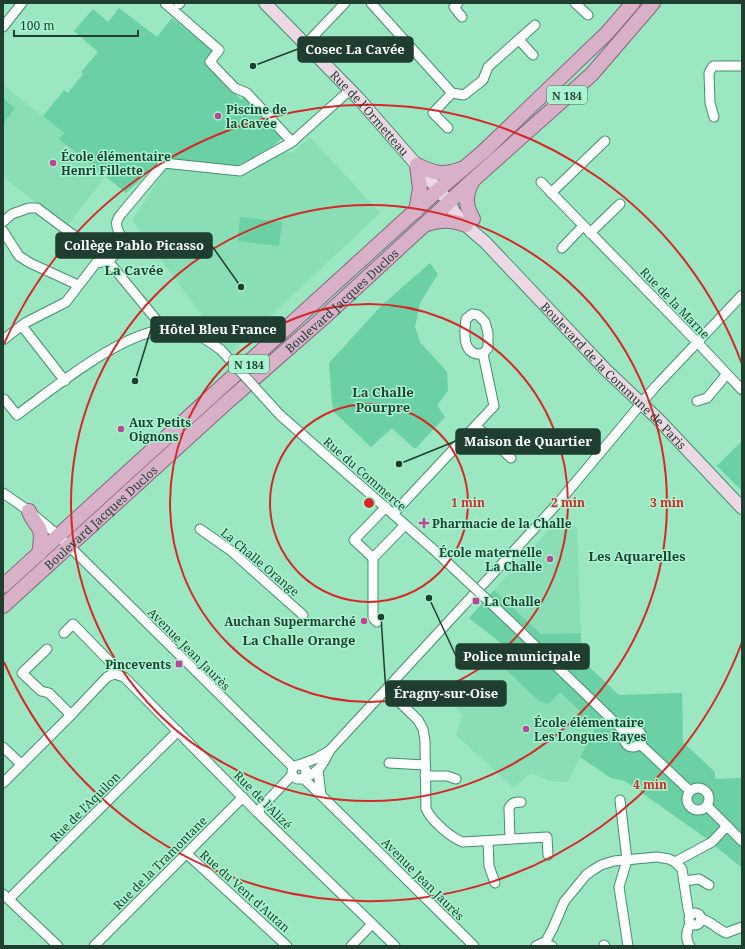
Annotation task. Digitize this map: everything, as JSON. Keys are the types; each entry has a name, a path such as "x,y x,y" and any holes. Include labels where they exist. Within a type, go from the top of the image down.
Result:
{"main road":[{"name":"Boulevard Jacques Duclos","path":"3,586 85,513 438,190 483,152 602,38 632,3"},
{"name":"Boulevard Jacques Duclos","path":"3,606 45,568 74,548 226,403 322,319 473,180 592,74 654,3"},
{"path":"417,165 428,171 441,174 453,172 465,167"},
{"path":"416,211 420,188 417,165"},
{"name":"N 184","path":"449,202 452,192 463,175 465,167"},
{"path":"424,225 434,221 445,220 469,222 466,200 468,189 473,180"},
{"name":"N 184","path":"424,225 426,217 436,201 438,190"},
{"path":"29,512 41,533 39,554"},
{"name":"N 184","path":"74,548 77,531 84,520 85,513"},
{"name":"N 184","path":"45,568 46,561 55,548 59,536"}],"street":[{"path":"3,27 22,3"},
{"path":"166,3 219,50 210,62 235,88 247,93 292,142"},
{"name":"Rue de l'Ormetteau","path":"265,3 350,90 449,202"},
{"path":"306,44 345,3"},
{"path":"371,3 452,93 464,95 482,80 488,67 535,25"},
{"path":"458,3 454,7 462,17"},
{"path":"575,3 588,16"},
{"path":"519,40 533,55"},
{"path":"714,117 710,103 709,73 711,69 715,66 742,66"},
{"path":"3,340 22,326 66,302 96,263 108,261 115,256 121,242 121,236 117,229 117,221 164,163 240,170 292,142 350,90"},
{"path":"448,128 433,113 452,93"},
{"path":"550,192 605,141"},
{"name":"Rue de la Marne","path":"541,182 742,390"},
{"name":"Boulevard de la Commune de Paris","path":"449,202 453,211 469,222 485,242 606,370 642,404 742,508"},
{"path":"590,233 620,204"},
{"path":"3,222 12,214 29,208 38,208 108,261 164,330"},
{"path":"562,248 583,226"},
{"path":"3,231 19,256 30,263 78,285"},
{"path":"295,769 297,779 311,775 318,770 330,750 559,502 642,404 697,342 742,295"},
{"path":"22,326 65,381"},
{"name":"Rue du Commerce","path":"3,400 4,399 16,415 95,359 134,338 171,328 198,334 221,350 280,415 434,550 626,733"},
{"path":"393,514 494,406 483,354"},
{"path":"697,401 707,398 727,374"},
{"path":"476,426 511,458"},
{"name":"Avenue Jean Jaurès","path":"3,494 29,512 74,548 295,769"},
{"path":"373,558 354,540 386,508"},
{"path":"377,622 374,618 373,558 405,525"},
{"name":"La Challe Orange","path":"200,529 230,550 303,615"},
{"path":"3,782 71,715 106,677 114,674 111,663 73,624 64,633"},
{"path":"47,649 22,673 41,691 49,693 71,715"},
{"name":"Rue de l'Alizé","path":"114,674 124,677 257,812 395,946"},
{"path":"387,690 420,722 424,736 426,809 432,818 456,839 463,842 547,837 548,855"},
{"path":"632,729 639,731 642,737 640,744 634,747 628,745 624,741 624,735 626,733 632,729"},
{"name":"Rue de l'Aquilon","path":"6,896 178,732"},
{"path":"640,744 690,791"},
{"path":"3,747 21,764"},
{"path":"257,812 295,769 330,750"},
{"path":"389,763 425,765"},
{"path":"318,770 321,795"},
{"path":"425,776 447,776 456,779"},
{"name":"Avenue Jean Jaurès","path":"303,778 474,946"},
{"path":"698,788 706,791 709,798 707,806 703,810 697,811 688,806 686,801 687,795 690,791 698,788"},
{"name":"Rue de la Tramontane","path":"94,946 243,797"},
{"path":"620,800 627,860 618,887 628,946"},
{"path":"510,839 509,808 514,802 521,802"},
{"path":"707,806 742,841"},
{"path":"675,862 712,842 727,826"},
{"path":"488,840 489,866 495,883"},
{"name":"Rue du Vent d'Autan","path":"187,854 281,944"},
{"path":"536,946 540,943 549,944 553,928 564,902 586,876 601,864 614,861 657,857 669,859 675,862 682,869 690,919 686,934 690,946"},
{"path":"684,881 699,879 709,885"},
{"path":"6,896 58,946"},
{"path":"690,919 695,913 697,913 701,916 701,919 709,921 721,931 726,933 742,927"},
{"path":"351,946 372,924"}],"shaded area":[{"path":"119,8 157,37 172,18 213,51 204,61 241,100 245,96 283,137 272,147 235,167 162,160 126,193 59,139 64,133 43,116 64,90 68,93 83,74 81,72 98,52 74,31 93,9 108,22"},
{"path":"3,85 64,133 59,139 105,177 67,226 3,177"},
{"path":"3,98 15,108 3,124"},
{"path":"310,137 380,213 230,354 132,220 167,167 238,175 277,152 292,153"},
{"path":"240,217 282,222 279,246 238,241"},
{"path":"430,263 438,274 420,303 415,327 420,342 447,372 448,391 437,405 445,417 415,449 392,428 371,447 334,412 329,363 381,306"},
{"path":"742,441 742,491 717,466"},
{"name":"École maternelle La Challe","path":"572,523 577,528 581,633 541,634 494,590 554,524"},
{"path":"494,590 541,634 581,633 581,659 619,695 682,693 683,742 715,772 715,779 742,778 742,868 707,839 625,781 611,778 580,757 597,724 579,716 581,712 560,692 549,704 539,701 502,666 495,666 489,659 503,645 469,618"},
{"name":"École élémentaire Les Longues Rayes","path":"488,660 495,666 502,666 539,701 549,704 560,692 582,712 580,716 597,724 568,782 549,781 532,773 514,788 456,735 463,715 449,701"}],"place":[{"name":"Cosec La Cavée","path":"253,66"},
{"name":"Piscine de la Cavée","path":"218,116"},
{"name":"École élémentaire Henri Fillette","path":"53,163"},
{"name":"Collège Pablo Picasso","path":"241,287"},
{"name":"Hôtel Bleu France","path":"135,381"},
{"name":"Aux Petits Oignons","path":"121,429"},
{"name":"Maison de Quartier","path":"399,464"},
{"name":"Pharmacie de la Challe","path":"424,523"},
{"name":"École maternelle La Challe","path":"550,559"},
{"name":"Police municipale","path":"429,598"},
{"name":"La Challe","path":"476,601"},
{"name":"Éragny-sur-Oise","path":"381,617"},
{"name":"Auchan Supermarché","path":"364,621"},
{"name":"Pincevents","path":"179,664"},
{"name":"École élémentaire Les Longues Rayes","path":"526,729"}],"district":[{"name":"La Cavée","path":"134,270"},
{"name":"La Challe Pourpre","path":"383,400"},
{"name":"Les Aquarelles","path":"637,556"},
{"name":"La Challe Orange","path":"299,640"}]}
